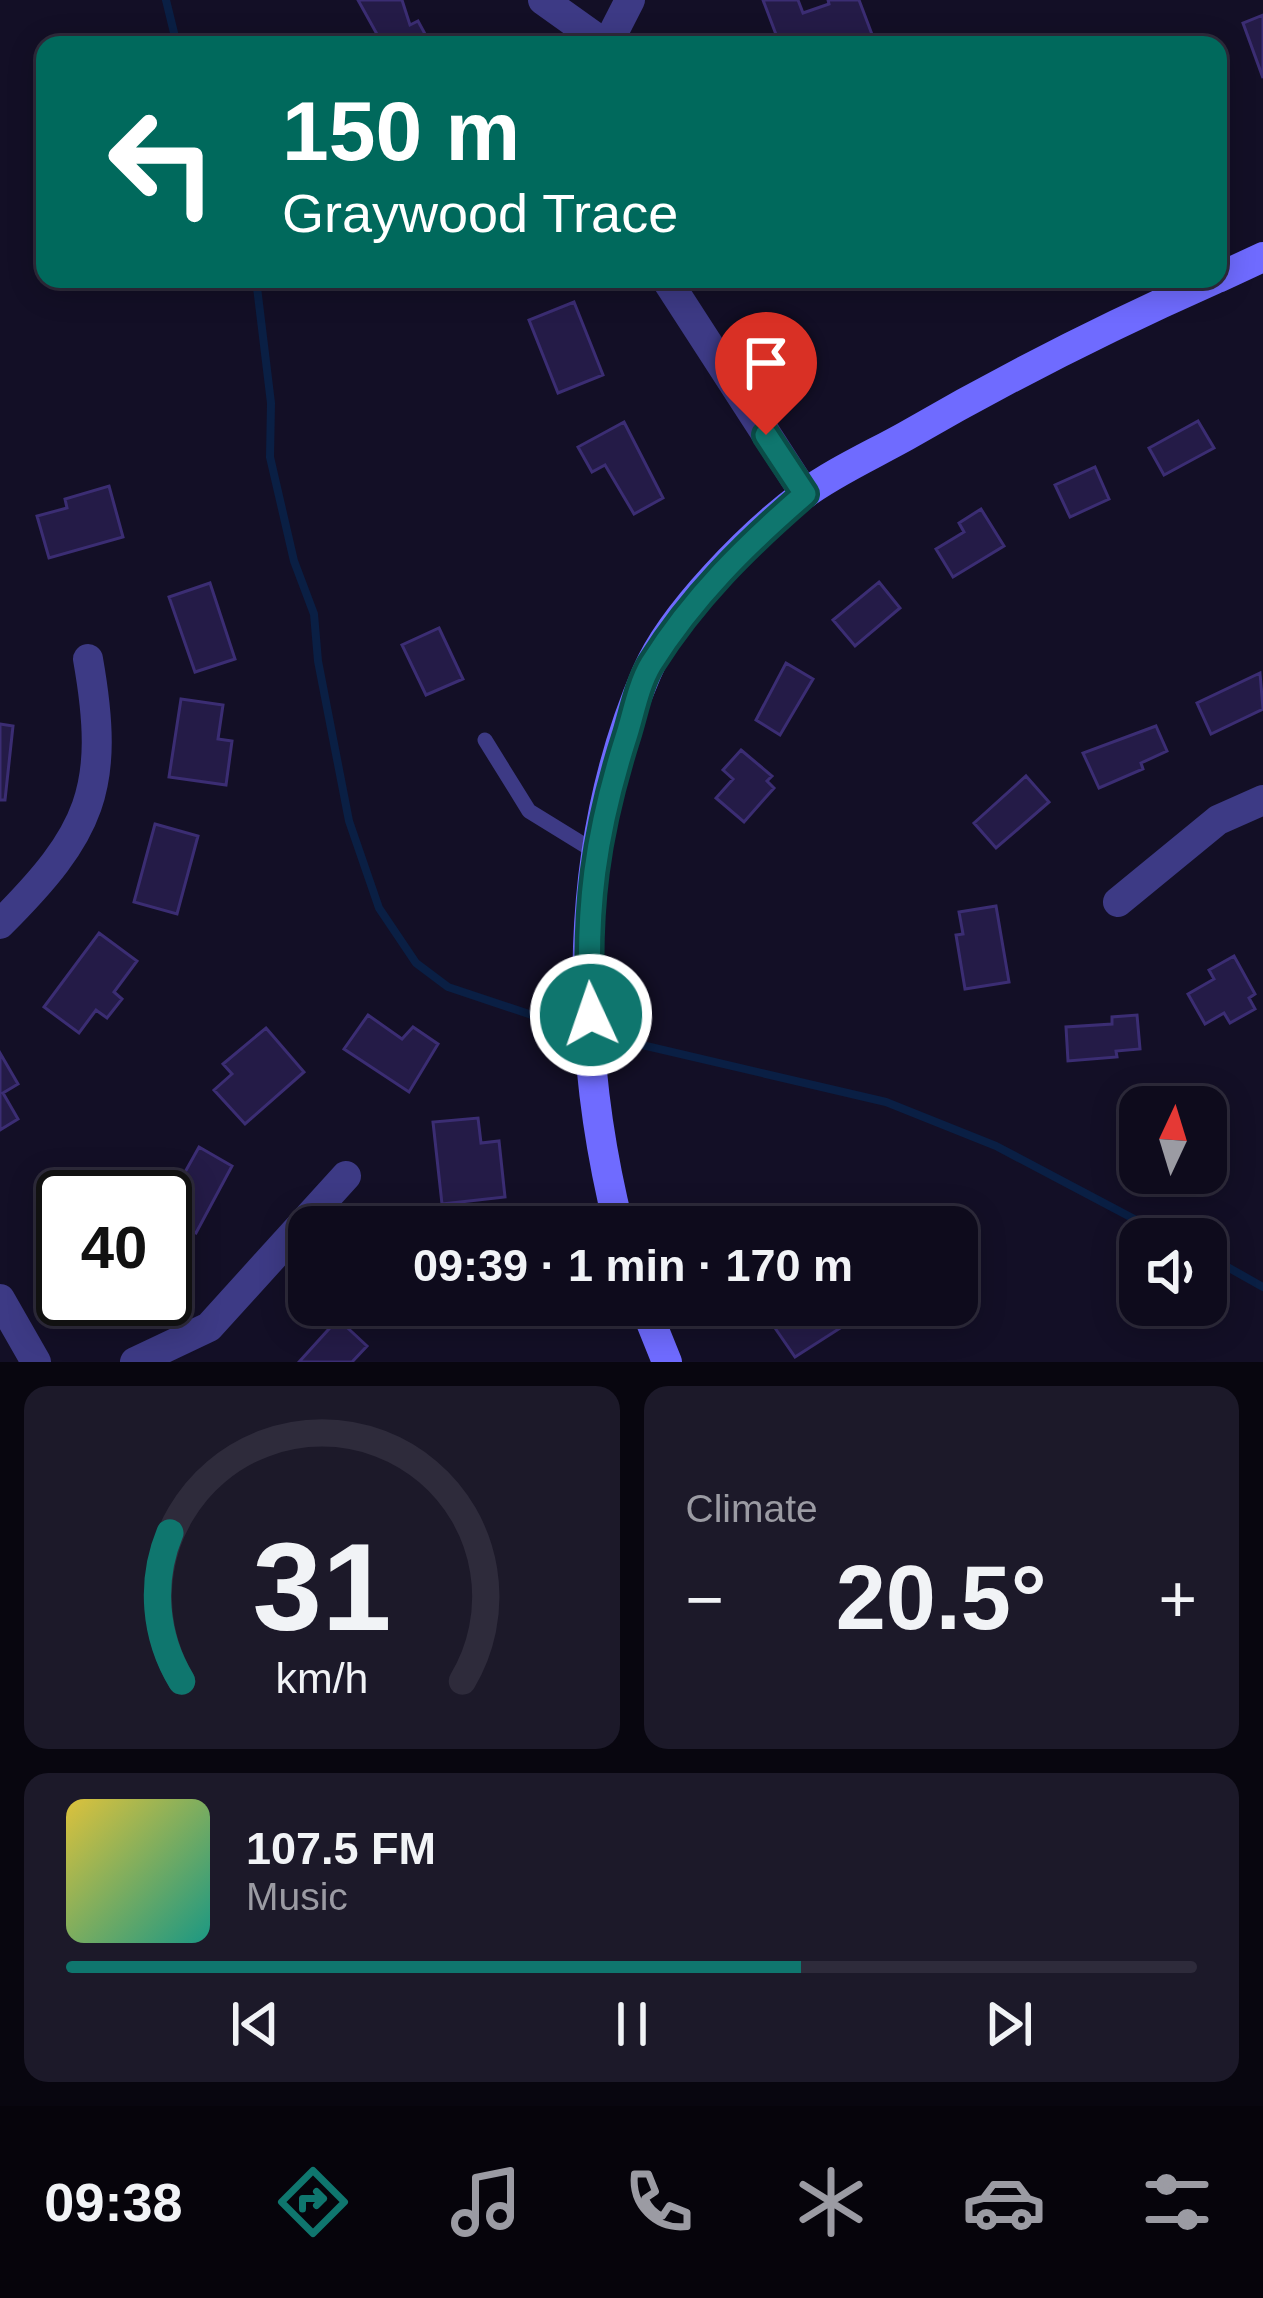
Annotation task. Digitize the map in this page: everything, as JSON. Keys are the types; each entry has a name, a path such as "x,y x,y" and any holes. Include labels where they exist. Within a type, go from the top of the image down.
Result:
{"street":[{"path":"543,0 594,36"},
{"path":"612,36 630,0"},
{"path":"1227,273 1263,257"},
{"path":"672,288 805,494"},
{"path":"614,1206 600,1154 592,1090 587,942 594,851 648,669 739,551 805,494 1108,327 1194,288"},
{"path":"0,924 73,843 90,800 96,705 88,659"},
{"path":"1118,902 1219,820 1263,800"},
{"path":"135,1362 209,1327 346,1175"},
{"path":"0,1299 36,1362"},
{"path":"653,1326 668,1362"}],"lane":[{"path":"485,740 529,812 594,851"}],"building":[{"path":"358,0 402,0 410,25 418,21 426,36 378,36"},
{"path":"763,0 798,0 803,13 829,4 828,0 859,0 873,36 777,36"},
{"path":"1263,15 1263,78 1243,23"},
{"path":"574,302 603,375 558,393 529,320"},
{"path":"1198,421 1214,448 1164,475 1149,448"},
{"path":"624,422 663,498 634,514 605,465 592,472 578,447"},
{"path":"1095,467 1109,499 1070,517 1055,485"},
{"path":"109,486 123,537 49,558 37,516 67,508 65,499"},
{"path":"981,509 1004,546 953,577 936,549 964,532 959,523"},
{"path":"879,582 900,608 855,646 833,620"},
{"path":"210,583 235,659 195,672 169,597"},
{"path":"439,628 463,679 426,695 402,645"},
{"path":"786,663 813,679 780,735 756,720"},
{"path":"1260,673 1263,709 1211,734 1197,703"},
{"path":"181,699 223,705 218,739 232,741 226,785 169,777"},
{"path":"0,724 13,726 5,800 0,800"},
{"path":"1156,726 1167,751 1141,763 1143,769 1099,788 1083,753"},
{"path":"741,750 772,776 767,781 774,788 744,822 716,798 733,779 723,770"},
{"path":"1026,776 1049,802 996,848 974,823"},
{"path":"155,824 198,836 177,914 134,902"},
{"path":"996,906 1009,982 965,989 956,935 963,934 959,912"},
{"path":"99,933 137,961 114,992 122,999 107,1018 96,1010 79,1033 44,1007"},
{"path":"1234,956 1255,994 1249,998 1255,1009 1230,1023 1224,1013 1205,1024 1188,994 1214,979 1209,970"},
{"path":"368,1015 402,1039 413,1027 438,1044 409,1092 344,1049"},
{"path":"1137,1015 1140,1049 1116,1051 1117,1057 1068,1061 1066,1027 1112,1024 1112,1017"},
{"path":"266,1028 304,1072 245,1124 214,1090 232,1074 223,1064"},
{"path":"0,1053 18,1084 3,1093 18,1119 0,1130"},
{"path":"478,1118 481,1143 499,1141 505,1197 442,1204 433,1122"},
{"path":"199,1147 232,1166 196,1233 192,1231 192,1170 186,1170"},
{"path":"332,1326 346,1326 367,1346 352,1362 299,1362"},
{"path":"778,1326 843,1326 795,1357 775,1328"}],"waterway":[{"path":"166,0 175,36"},
{"path":"257,288 271,403 270,457 294,561 314,614 318,661 349,821 379,908 416,963 448,987 580,1031"},
{"path":"595,1034 886,1102 996,1146 1132,1218"},
{"path":"1227,1267 1263,1287"}],"route":[{"path":"591,1015 587,942 594,851 648,669 739,551 805,494 766,435"}]}
